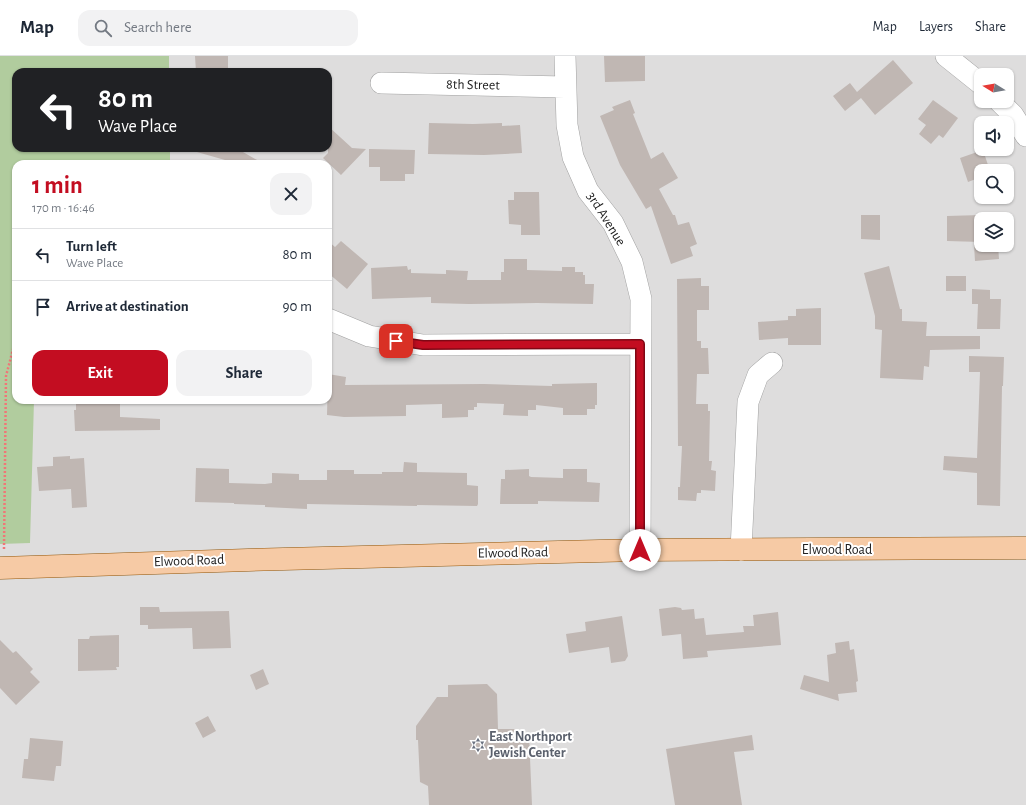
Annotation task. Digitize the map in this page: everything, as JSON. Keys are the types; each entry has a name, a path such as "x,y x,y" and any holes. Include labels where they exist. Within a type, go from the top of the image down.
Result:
{"main road":[{"name":"Elwood Road","path":"2,567 255,559 640,550 1026,548"}],"street":[{"name":"3rd Avenue","path":"565,56 566,125 573,157 588,191 613,223 632,262 641,299 640,550"},
{"path":"946,56 974,78"},
{"name":"8th Street","path":"381,84 565,87"},
{"path":"1006,108 1013,115 1026,136"},
{"path":"332,320 369,336 423,345 640,344"},
{"path":"741,550 748,402 758,375 772,363"}],"path":[{"path":"2,567 6,376 12,353"}],"shaded area":[{"path":"0,56 1026,56 1026,805 0,805"}],"green space":[{"path":"0,56 169,56 169,68 12,68 12,152 170,152 170,160 12,160 12,404 34,404 30,543 0,544"}],"building":[{"path":"195,56 228,56 228,68 196,68"},
{"path":"604,56 645,56 645,81 605,82"},
{"path":"893,60 913,83 875,115 861,98 845,111 833,96 850,83 857,92"},
{"path":"630,100 635,113 633,114 651,159 663,152 678,178 659,189 673,215 675,215 678,225 689,222 697,244 690,247 693,256 671,264 651,206 646,209 620,165 600,116 614,110 612,107"},
{"path":"933,100 958,118 943,138 939,135 931,144 919,134 926,125 918,119"},
{"path":"429,123 502,123 502,126 520,125 522,153 484,155 428,154"},
{"path":"332,130 352,148 366,149 341,175 332,166 332,160 325,160 323,158 328,153 332,152"},
{"path":"369,149 415,150 414,174 405,174 405,181 380,181 380,167 369,167"},
{"path":"197,152 243,152 257,160 225,160"},
{"path":"974,153 974,156 985,156 988,164 974,164 974,180 968,182 960,158"},
{"path":"514,192 539,192 540,235 521,235 521,225 509,224 508,200 514,200"},
{"path":"861,215 880,215 880,240 861,239"},
{"path":"974,215 974,242 947,241 947,216"},
{"path":"341,241 368,264 347,289 332,276 332,244 335,247"},
{"path":"974,252 998,252 999,259 975,261"},
{"path":"504,259 527,259 527,270 562,271 562,267 575,267 575,272 583,272 583,275 585,275 585,284 594,284 593,304 431,303 431,297 372,299 371,268 407,266 408,270 411,269 411,273 446,274 446,270 468,271 467,280 501,280 501,272 504,272"},
{"path":"889,266 900,309 902,309 902,321 927,322 926,336 980,336 980,349 930,350 929,367 924,366 923,380 880,378 882,330 875,329 875,316 864,273"},
{"path":"946,276 966,276 966,291 946,291"},
{"path":"701,278 701,286 709,286 709,310 697,310 697,341 701,341 701,348 708,348 709,374 697,374 696,404 708,404 708,411 710,411 709,461 712,461 711,470 716,471 715,491 701,490 701,493 697,493 696,501 678,500 682,446 678,446 677,279"},
{"path":"972,289 990,290 990,299 1001,299 1000,329 977,329 978,304 972,304"},
{"path":"821,308 821,345 788,345 788,338 759,340 758,322 788,320 788,316 796,316 796,309"},
{"path":"969,356 1004,357 1002,386 1000,506 977,505 977,473 943,470 944,456 977,458 980,372 969,372"},
{"path":"332,375 346,377 345,385 484,384 552,386 552,384 597,383 597,405 595,405 595,409 587,409 587,415 563,415 563,408 536,405 536,410 528,410 528,416 503,415 504,404 477,403 477,407 474,407 474,410 468,410 468,417 442,418 442,404 406,405 406,416 344,417 327,415 327,404 332,404"},
{"path":"76,404 120,404 120,417 160,419 160,430 75,431 74,410 76,410"},
{"path":"70,456 70,459 84,458 87,507 72,508 71,489 39,491 37,467 53,466 53,457"},
{"path":"404,462 417,463 417,472 467,473 467,485 478,486 477,506 307,504 307,509 265,507 265,505 234,503 195,502 196,468 229,469 229,483 265,484 272,483 272,473 299,474 299,480 327,480 327,470 354,470 354,474 403,472"},
{"path":"529,469 529,476 531,477 563,478 563,469 587,469 587,482 600,483 599,502 538,501 538,504 500,504 501,479 505,479 505,470"},
{"path":"140,607 159,607 160,612 229,611 231,648 193,649 192,628 148,629 148,625 140,625"},
{"path":"675,607 681,608 682,610 694,609 695,619 704,618 706,635 744,632 743,626 754,626 753,615 778,612 781,645 707,651 708,657 683,659 681,634 662,636 659,609"},
{"path":"622,616 628,656 625,661 611,663 609,647 569,653 566,634 586,631 585,622"},
{"path":"119,635 119,667 116,667 117,670 78,671 78,639 89,639 90,636"},
{"path":"0,640 13,653 16,651 33,669 30,672 40,682 16,705 0,688"},
{"path":"849,641 850,650 854,649 858,681 856,682 857,692 838,694 839,701 800,689 804,675 829,682 827,655 836,653 835,643"},
{"path":"263,669 269,684 256,690 250,675"},
{"name":"East Northport Jewish Center","path":"487,684 497,694 498,729 516,729 516,734 529,734 532,805 429,805 428,786 420,782 416,726 437,697 448,697 448,685"},
{"path":"208,716 216,731 203,738 195,723"},
{"path":"752,735 754,750 734,752 742,805 675,805 666,749"},
{"path":"30,738 63,741 61,766 56,766 54,781 22,778 24,759 28,759"}],"place":[{"name":"East Northport Jewish Center","path":"478,745"}],"route":[{"path":"396,341 423,345 640,344 640,550"}]}
